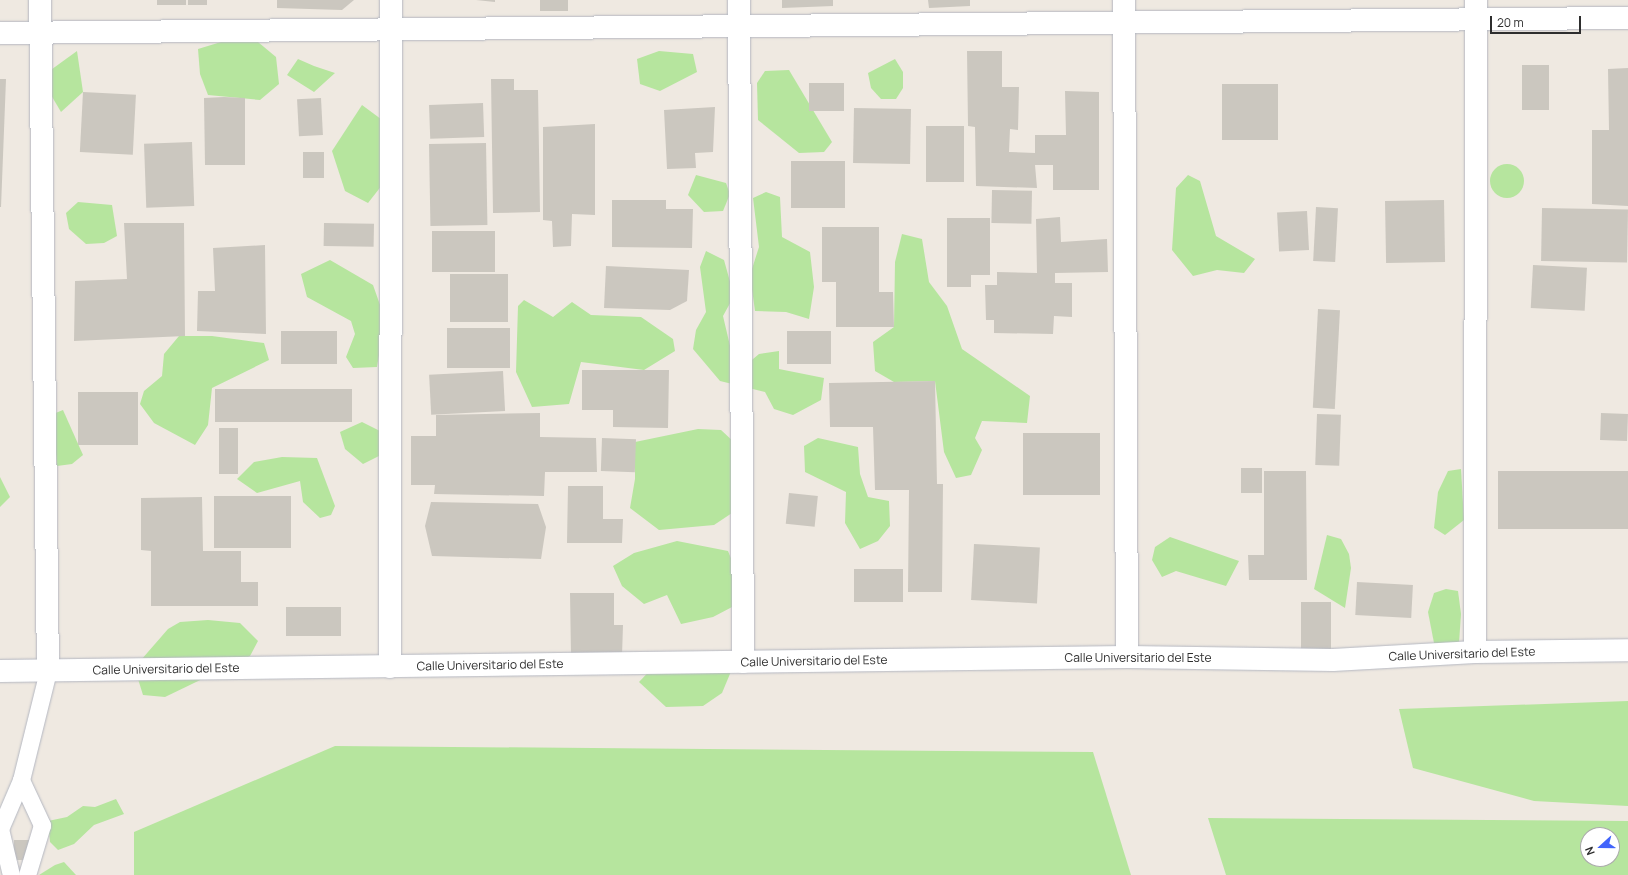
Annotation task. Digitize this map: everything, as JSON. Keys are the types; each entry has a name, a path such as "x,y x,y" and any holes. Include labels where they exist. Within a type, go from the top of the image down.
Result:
{"street":[{"path":"40,0 48,671"},
{"path":"390,0 390,666"},
{"path":"738,0 743,662"},
{"path":"1124,0 1127,657"},
{"path":"0,33 1124,22 1476,10 1628,18"},
{"path":"1475,652 1476,10"},
{"name":"Calle Universitario del Este","path":"0,671 1127,657 1333,660 1475,652 1628,650"}],"lane":[{"path":"11,875 0,829 20,780 48,671"},
{"path":"20,780 42,826 27,875"}],"green space":[{"path":"221,42 258,42 276,57 279,84 260,100 208,95 200,74 198,49"},
{"path":"77,51 83,92 61,112 51,95 48,72"},
{"path":"659,51 693,54 697,72 660,91 640,84 637,59"},
{"path":"298,59 335,73 314,92 287,75"},
{"path":"895,59 903,72 903,88 896,99 881,99 871,88 868,73"},
{"path":"789,70 832,142 824,152 799,153 758,120 757,83 765,71"},
{"path":"362,105 389,125 390,175 368,203 345,191 332,151"},
{"path":"1507,164 1519,169 1524,181 1519,193 1507,198 1495,193 1490,181 1495,169"},
{"path":"696,175 726,183 730,194 723,211 704,212 688,195"},
{"path":"1188,175 1200,181 1216,236 1255,259 1244,273 1217,270 1193,276 1172,250 1176,188"},
{"path":"766,192 780,197 782,237 810,252 814,287 809,319 786,312 755,311 750,275 759,247 753,198"},
{"path":"78,202 112,205 117,236 104,243 86,244 69,229 66,213"},
{"path":"902,234 922,239 929,282 947,306 962,349 1030,396 1027,423 982,421 975,438 982,450 971,475 956,478 944,452 935,381 894,382 875,371 873,342 894,327 895,262"},
{"path":"706,251 724,260 734,296 723,316 731,350 747,364 759,354 779,351 779,369 824,378 821,400 793,415 774,409 765,392 720,381 693,349 696,330 706,312 700,267"},
{"path":"330,260 373,285 385,319 377,367 353,368 346,357 355,334 351,321 307,297 301,274"},
{"path":"524,300 553,317 572,302 591,315 641,317 673,339 675,351 644,370 581,362 569,404 532,407 516,372 518,306"},
{"path":"179,336 212,336 264,343 269,360 212,388 208,425 195,445 154,423 140,404 144,391 162,376 164,354"},
{"path":"63,410 83,455 72,464 57,466 53,414"},
{"path":"362,422 384,433 379,456 363,464 345,449 340,432"},
{"path":"698,429 721,430 748,455 732,513 714,525 659,530 630,508 635,479 635,442"},
{"path":"818,438 858,447 860,474 868,497 889,501 890,526 878,541 860,549 845,523 846,492 805,472 804,446"},
{"path":"282,457 317,458 335,506 331,515 320,518 303,502 300,481 257,493 237,479 254,462"},
{"path":"1461,469 1464,520 1445,535 1434,528 1438,492 1448,471"},
{"path":"0,477 10,497 0,507"},
{"path":"1327,535 1341,539 1349,554 1351,568 1345,608 1314,589"},
{"path":"1170,537 1239,561 1226,586 1176,571 1162,577 1152,560 1155,547"},
{"path":"677,541 728,551 735,568 734,606 713,617 681,624 667,595 644,604 622,586 613,566 634,553"},
{"path":"1446,589 1458,591 1461,614 1459,643 1451,647 1434,643 1428,612 1434,593"},
{"path":"208,620 240,623 258,641 250,656 165,697 143,695 138,679 141,660 168,629 180,622"},
{"path":"658,662 732,669 722,693 703,706 666,707 639,682"},
{"path":"1628,701 1628,806 1534,801 1413,768 1399,709"},
{"path":"335,746 1093,752 1131,875 134,875 134,832"},
{"path":"116,799 124,814 94,825 74,844 58,850 50,842 48,821 67,817 83,806 95,807"},
{"path":"1208,818 1628,821 1628,875 1226,875"},
{"path":"64,862 76,875 39,875 55,865"}],"building":[{"path":"157,0 186,0 186,5 157,5"},
{"path":"188,0 207,0 207,5 188,5"},
{"path":"277,0 354,0 342,10 277,8"},
{"path":"476,0 495,0 495,2"},
{"path":"540,0 568,0 568,11 540,11"},
{"path":"782,0 833,0 833,6 782,8"},
{"path":"928,0 970,0 970,6 929,8"},
{"path":"967,51 1002,51 1002,87 1019,87 1018,130 1010,129 1009,152 1035,153 1035,135 1066,135 1065,91 1099,92 1099,190 1053,190 1053,165 1035,165 1037,188 976,186 975,127 968,126"},
{"path":"1522,65 1549,65 1549,110 1522,110"},
{"path":"1628,68 1628,206 1592,204 1592,130 1609,130 1608,69"},
{"path":"0,79 6,79 1,207 0,207"},
{"path":"491,79 514,79 514,90 538,90 540,212 493,213"},
{"path":"809,83 844,83 844,111 809,111"},
{"path":"1222,84 1278,84 1278,140 1222,140"},
{"path":"83,92 136,95 133,155 80,152"},
{"path":"204,98 245,98 245,165 205,165"},
{"path":"321,98 323,135 299,136 297,99"},
{"path":"483,103 484,137 430,139 429,105"},
{"path":"715,107 713,152 695,153 696,168 667,169 664,110"},
{"path":"854,108 911,109 910,164 853,163"},
{"path":"595,124 595,215 572,214 571,246 553,247 552,221 543,220 543,127"},
{"path":"926,126 964,126 964,182 926,182"},
{"path":"192,142 194,206 146,208 144,144"},
{"path":"486,143 487,225 430,226 429,144"},
{"path":"303,152 324,152 324,178 303,178"},
{"path":"791,161 845,161 845,208 791,208"},
{"path":"992,190 1032,191 1031,224 991,223"},
{"path":"612,200 666,200 666,209 693,209 692,248 612,247"},
{"path":"1444,200 1445,262 1386,263 1385,201"},
{"path":"1316,207 1338,208 1335,262 1313,261"},
{"path":"1542,208 1628,210 1627,262 1541,261"},
{"path":"1307,211 1309,250 1279,252 1277,213"},
{"path":"1060,217 1061,242 1107,239 1108,272 1055,273 1055,283 1072,283 1072,317 1054,316 1053,334 994,333 994,320 986,320 985,285 997,285 997,272 1037,273 1036,219"},
{"path":"947,218 990,218 990,275 971,275 971,287 947,287"},
{"path":"124,223 184,223 185,336 74,341 75,281 127,279"},
{"path":"324,223 374,224 374,247 324,246"},
{"path":"822,227 879,227 879,292 893,292 894,327 836,327 836,282 822,282"},
{"path":"432,231 495,231 495,272 432,272"},
{"path":"265,245 266,334 197,331 198,291 215,291 213,248"},
{"path":"1533,265 1587,268 1585,311 1531,308"},
{"path":"606,266 689,270 687,301 670,310 604,308"},
{"path":"450,274 508,274 508,322 450,322"},
{"path":"1318,309 1340,310 1335,409 1313,408"},
{"path":"447,328 510,328 510,368 447,368"},
{"path":"281,331 337,331 337,364 281,364"},
{"path":"787,331 831,331 831,364 787,364"},
{"path":"582,370 669,370 668,428 613,427 613,410 582,410"},
{"path":"503,371 505,411 431,415 429,375"},
{"path":"935,381 937,484 943,484 942,592 908,592 909,490 875,490 873,427 830,427 829,383"},
{"path":"215,389 352,389 352,422 215,422"},
{"path":"78,392 138,392 138,445 78,445"},
{"path":"540,413 540,437 596,438 597,472 545,472 544,496 434,494 435,485 411,485 411,436 436,436 436,415"},
{"path":"1601,413 1628,414 1627,441 1600,440"},
{"path":"1317,414 1341,415 1339,466 1315,465"},
{"path":"219,428 238,428 238,474 219,474"},
{"path":"1023,433 1100,433 1100,495 1023,495"},
{"path":"602,438 636,439 635,472 601,471"},
{"path":"1241,468 1262,468 1262,493 1241,493"},
{"path":"1264,471 1306,471 1307,580 1249,580 1248,555 1264,555"},
{"path":"1498,471 1628,471 1628,529 1498,529"},
{"path":"568,486 603,486 603,519 623,519 622,543 567,543"},
{"path":"789,493 818,496 815,527 786,524"},
{"path":"214,496 291,496 291,548 214,548"},
{"path":"202,497 203,551 241,551 241,582 258,582 258,606 151,606 151,551 141,550 141,498"},
{"path":"431,502 538,504 546,527 541,559 432,556 425,526"},
{"path":"974,544 1040,547 1037,603 971,600"},
{"path":"854,569 903,569 903,602 854,602"},
{"path":"1357,582 1413,585 1411,618 1355,615"},
{"path":"570,593 614,593 614,625 623,625 622,656 571,656"},
{"path":"1301,602 1331,602 1331,654 1301,654"},
{"path":"286,607 341,607 341,636 286,636"},
{"path":"14,840 30,840 30,860 14,860"}]}
